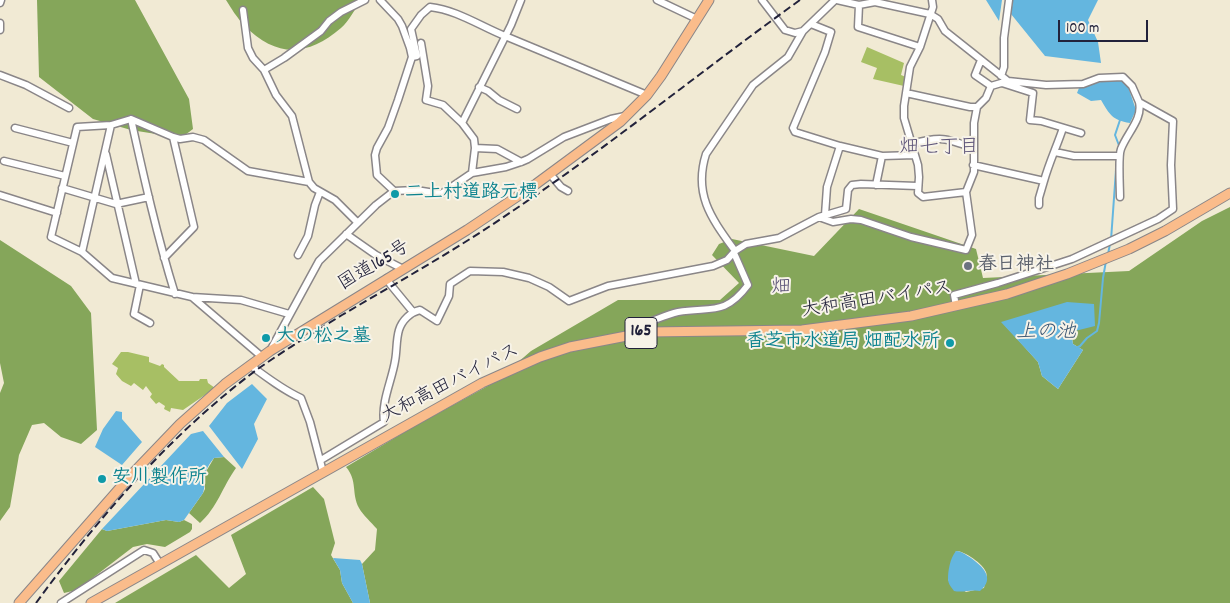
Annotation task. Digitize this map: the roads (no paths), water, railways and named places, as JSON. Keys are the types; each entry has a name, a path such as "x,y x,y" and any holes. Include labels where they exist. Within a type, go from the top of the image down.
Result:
{"highway":[{"name":"国道165号","path":"19,603 134,472 180,424 261,356 467,230 550,174 614,127 647,94 665,70 708,0"},
{"name":"大和高田バイパス","path":"91,603 482,383 570,347 647,332 802,330 911,316 956,306 1007,294 1067,274 1129,249 1165,231 1230,193"},
{"name":"国道165号","path":"24,603 55,562"}],"street":[{"path":"264,70 321,31 329,21 341,12 365,0"},
{"path":"380,0 402,26 412,57 396,105 376,155 377,175 394,191"},
{"path":"462,123 511,25 521,0"},
{"path":"657,0 697,19"},
{"path":"762,0 785,30 795,33 804,32"},
{"path":"647,332 652,321 678,312 709,310 725,306 741,294 748,285 734,252 704,201 701,188 704,160 706,154 753,85 788,57 804,32 836,0 859,6 875,2 930,14 938,18 945,31 1003,80 1033,93 1030,120 1081,133"},
{"path":"932,0 933,7 920,47 910,67 904,118 915,155 919,178 918,193 923,197 966,192"},
{"path":"1003,80 1004,38 1009,0"},
{"path":"859,6 858,28 920,47"},
{"path":"412,57 417,56 412,29 421,15 430,7 443,9 647,94"},
{"path":"244,10 248,48 253,58 264,70 276,95 292,116 309,182"},
{"path":"0,23 0,30"},
{"path":"811,24 831,32 825,52 793,128 794,132 882,156 915,155"},
{"path":"421,43 428,86 426,100 443,105 462,123 474,139 472,173"},
{"path":"981,60 975,75 991,86"},
{"path":"0,75 26,85 69,108"},
{"path":"822,216 833,222 850,219 861,220 911,237 966,250 972,235 966,192 974,172 974,123 978,106 986,98 991,86 1003,80 1046,85 1083,84 1098,78 1123,77 1132,86 1140,113 1120,149 1120,197"},
{"path":"479,87 517,109"},
{"path":"906,93 978,106"},
{"path":"956,306 954,295 1072,259 1158,219 1173,209 1171,165 1173,122 1138,102"},
{"path":"270,350 319,261 357,222 394,191 416,190 441,194 472,173 506,167 521,162 564,136 611,119 625,116"},
{"path":"289,314 241,300 192,297 112,278 82,252 51,237 76,127 112,125 131,119 173,137 180,139 193,137 204,140 248,171 309,182 320,192 335,200 357,222"},
{"path":"131,119 148,197 175,294"},
{"path":"82,252 112,125"},
{"path":"15,128 73,143"},
{"path":"1039,205 1039,198 1050,160 1055,152 1063,128"},
{"path":"164,258 194,227 173,137"},
{"path":"912,144 934,138 952,140 973,148"},
{"path":"822,216 827,187 840,146"},
{"path":"474,148 497,149 521,162"},
{"path":"1055,152 1074,156 1119,156"},
{"path":"106,154 116,204 138,285 134,314 150,323"},
{"path":"876,185 882,156"},
{"path":"4,161 65,176"},
{"path":"973,165 1044,181"},
{"path":"550,174 560,187 568,191"},
{"path":"321,460 384,422 385,405 396,360 399,329 404,320 413,312 420,310 438,321 450,296 450,284 470,271 502,272 529,278 549,287 569,301 608,286 713,266 727,260 734,252 746,244 779,238 822,216 846,209 848,190 852,186 861,184 917,186"},
{"path":"62,188 116,204 148,197"},
{"path":"298,255 308,236 315,204 320,192"},
{"path":"0,195 57,213"},
{"path":"1158,219 1165,231"},
{"path":"346,234 376,255 403,269"},
{"path":"387,278 413,312"},
{"path":"192,297 261,356"},
{"path":"250,365 274,381 284,391 301,398 321,460 323,472"},
{"path":"62,603 144,550 153,552 160,564"}],"water":[{"path":"986,0 1002,0 999,21"},
{"path":"1013,0 1098,0 1088,20 1098,42 1101,63 1045,56 1011,14"},
{"path":"1122,79 1127,83 1136,110 1130,123 1112,116 1101,100 1091,101 1077,93 1079,88 1094,83"},
{"name":"上の池","path":"1067,302 1094,304 1095,326 1071,332 1073,344 1083,350 1058,389 1042,376 1038,362 1001,322"},
{"path":"252,384 267,399 254,424 258,439 242,469 209,426 227,403"},
{"path":"116,411 122,412 122,419 142,442 122,465 95,447 103,429"},
{"path":"203,431 224,457 214,458 209,464 205,474 203,493 184,520 179,522 166,520 107,531 102,529 191,434"},
{"path":"956,551 962,552 971,558 986,573 987,581 980,591 954,591 950,586 948,579 949,568"},
{"path":"333,558 360,560 370,603 353,603 342,583 340,570"}],"waterway":[{"path":"1120,120 1115,135 1120,148"},
{"path":"1111,240 1116,170"},
{"path":"1108,254 1110,244"},
{"path":"1076,348 1097,331 1106,261"}],"railway":[{"path":"36,603 84,540 137,479 194,422 255,371 309,335 451,251 514,210 587,159 800,0"}],"place":[{"name":"二上村道路元標","path":"395,194"},
{"name":"春日神社","path":"968,266"},
{"name":"大の松之墓","path":"266,338"},
{"name":"香芝市水道局 畑配水所","path":"950,343"},
{"name":"安川製作所","path":"102,479"}],"district":[{"name":"畑七丁目","path":"939,149"},
{"name":"畑","path":"781,289"}]}
